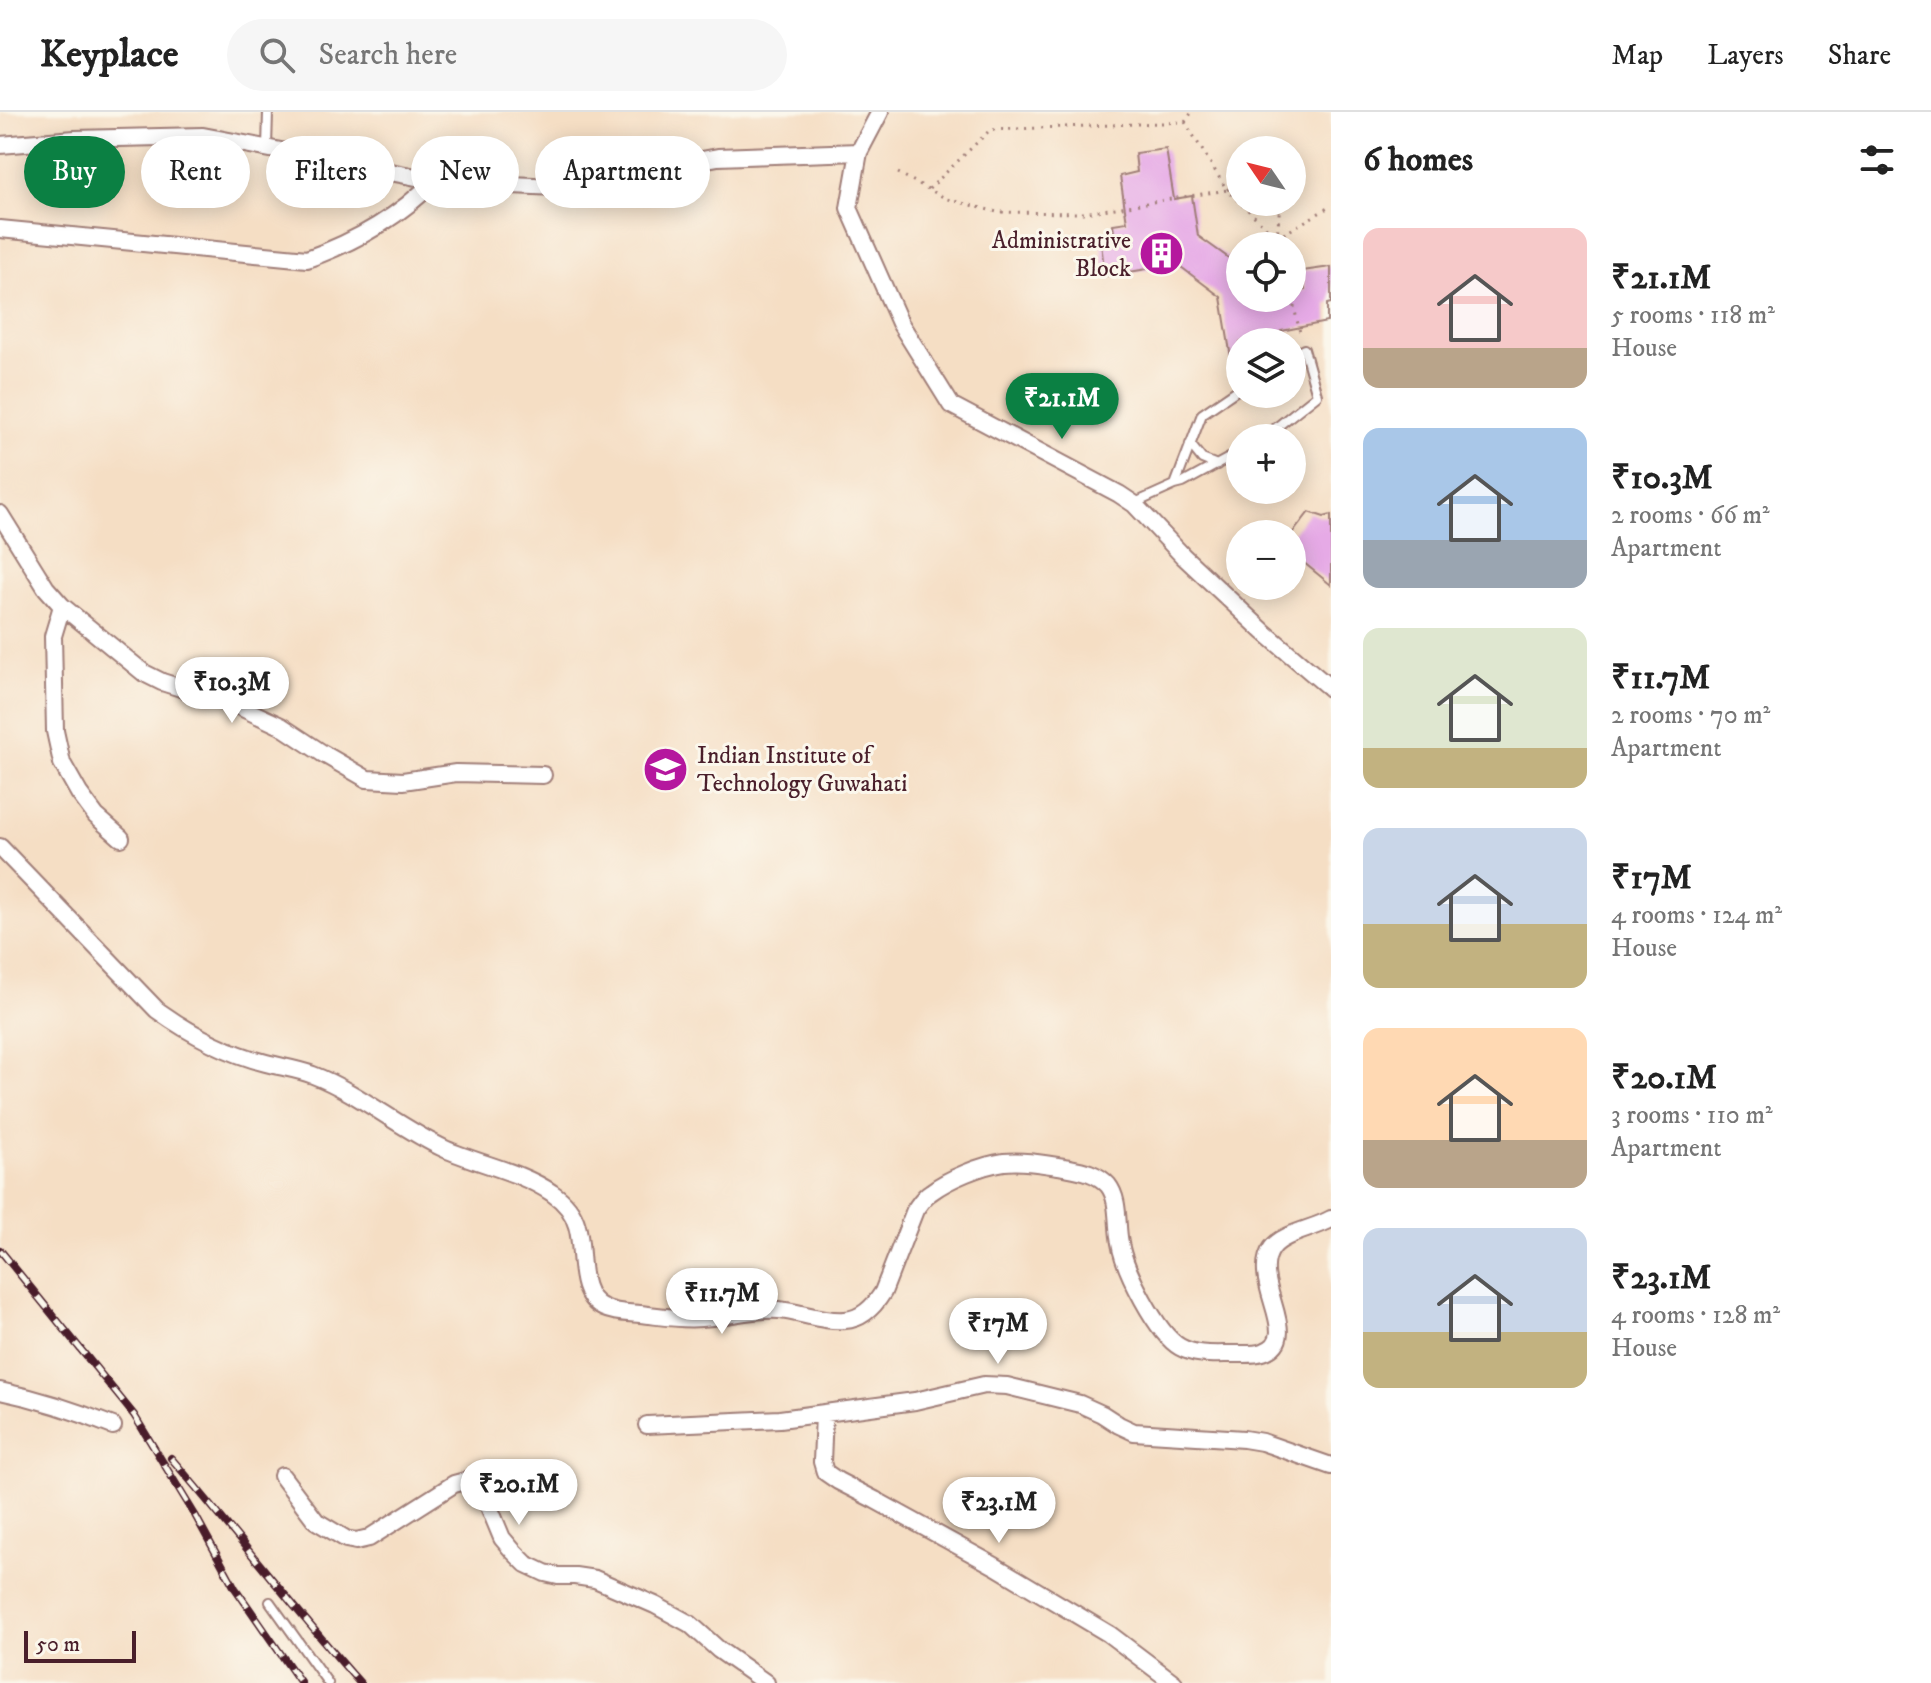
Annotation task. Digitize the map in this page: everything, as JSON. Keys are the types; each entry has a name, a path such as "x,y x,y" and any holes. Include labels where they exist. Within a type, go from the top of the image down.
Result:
{"street":[{"path":"880,112 859,152 849,208 900,323 951,405 1134,504 1235,606 1331,689"},
{"path":"0,145 75,139 203,136 266,149"},
{"path":"519,185 557,187 718,157 859,152"},
{"path":"0,229 307,259 365,235 411,202"},
{"path":"2,519 46,588 62,606 144,673 162,682 238,706 281,726 367,779 403,781 456,773 543,775"},
{"path":"62,606 53,636 55,731 62,763 96,816 121,838"},
{"path":"0,847 157,1010 177,1024 239,1054 337,1085 435,1144 551,1192 565,1203 574,1216 588,1293 594,1302 611,1311 684,1319 756,1310 780,1310 846,1320 856,1317 875,1304 883,1292 921,1200 929,1193 979,1169 1003,1162 1028,1162 1093,1173 1110,1187 1114,1195 1123,1258 1144,1301 1169,1338 1179,1346 1204,1354 1254,1354 1274,1347 1279,1338 1280,1324 1266,1280 1265,1266 1271,1250 1280,1240 1318,1227 1331,1219"},
{"path":"647,1425 738,1422 824,1414 915,1401 984,1385 1007,1386 1080,1404 1134,1432 1262,1442 1331,1466"},
{"path":"0,1391 45,1401 113,1426"},
{"path":"824,1414 822,1462 825,1472 831,1477 995,1566 1097,1626 1174,1683"},
{"path":"282,1476 316,1521 346,1539 356,1541 369,1538 454,1484 465,1481 477,1486 485,1497 502,1538 526,1564 558,1576 595,1579 655,1605 690,1624 762,1682"}],"lane":[{"path":"267,136 268,112"},
{"path":"1306,356 1317,395 1306,404"},
{"path":"1175,485 1202,414 1226,398"},
{"path":"1281,424 1301,408"},
{"path":"1190,444 1202,459 1217,465"},
{"path":"1134,504 1226,460"},
{"path":"270,1602 328,1683"}],"path":[{"path":"1185,122 1192,112"},
{"path":"929,189 990,130 1185,122"},
{"path":"1185,122 1226,188"},
{"path":"898,173 947,199 997,212 1084,213 1226,190"},
{"path":"1287,232 1331,206"},
{"path":"1254,216 1271,232"}],"building":[{"name":"Administrative Block","path":"1166,149 1174,199 1192,196 1198,236 1226,256 1226,312 1306,312 1306,270 1331,267 1331,303 1327,304 1327,322 1296,328 1226,328 1221,297 1177,264 1105,276 1101,243 1115,241 1113,224 1127,222 1120,176 1137,172 1135,153"},
{"path":"1309,512 1324,517 1331,515 1331,585 1306,564 1306,520 1303,520"}],"railway":[{"path":"0,1250 134,1415 235,1588 301,1683"},
{"path":"171,1458 360,1683"}],"place":[{"name":"Administrative Block","path":"1162,254"},
{"name":"Indian Institute of Technology Guwahati","path":"666,769"}]}
